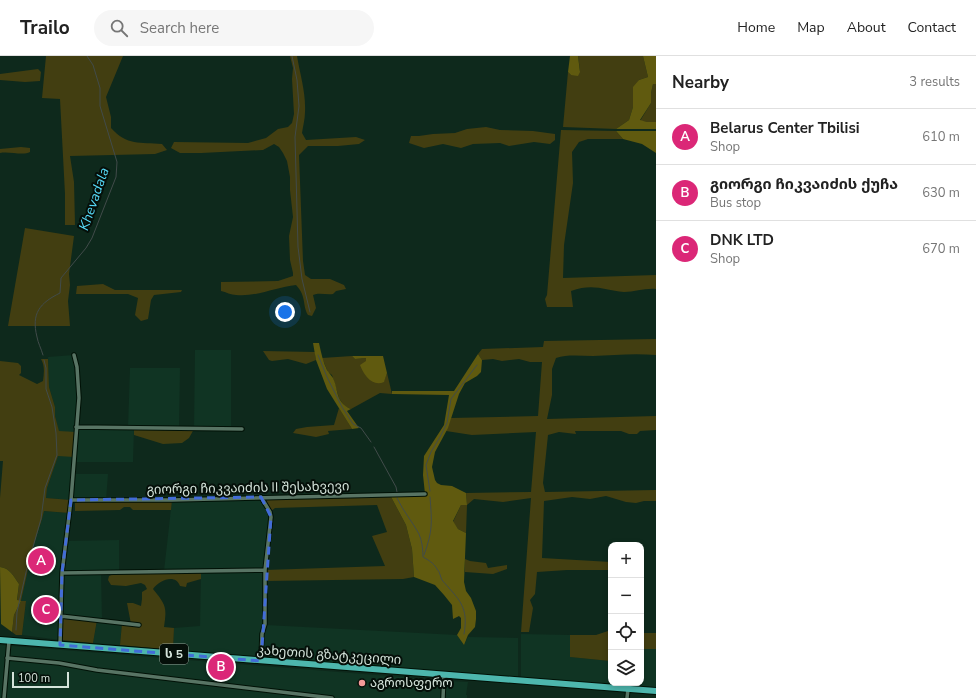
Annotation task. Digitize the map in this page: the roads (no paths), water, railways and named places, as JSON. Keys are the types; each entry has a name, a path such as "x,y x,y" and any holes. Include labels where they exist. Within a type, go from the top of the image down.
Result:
{"highway":[{"name":"კახეთის გზატკეცილი","path":"0,640 656,691"}],"street":[{"path":"60,645 62,572 71,500 79,398 74,355"},
{"path":"76,427 242,429"},
{"name":"გიორგი ჩიკვაიძის II შესახვევი","path":"71,500 172,500 425,494"},
{"path":"261,497 271,516 265,570 265,624 262,634 261,661"},
{"path":"62,572 265,570"},
{"path":"60,616 139,625"},
{"path":"4,698 9,641"},
{"path":"7,658 59,663 97,670 332,698"},
{"path":"443,698 444,675"},
{"path":"627,698 628,689"}],"waterway":[{"name":"Khevadala","path":"43,355 35,329 36,315 42,305 60,293 61,278 86,248 92,238 116,177 117,162 100,106 100,88 93,65 87,56"},
{"path":"292,56 297,80 299,106 295,137 298,247 302,279 310,312"},
{"path":"318,355 342,407 353,424 361,428 371,442"},
{"name":"Khevadala","path":"16,630 17,612 27,568 41,519 45,488 57,455 56,433 52,407 46,389 46,368 44,360"},
{"path":"430,491 426,465 431,452 447,423 451,399 477,365"},
{"path":"374,447 396,487 397,492"},
{"path":"424,555 431,526 430,497"},
{"path":"397,498 419,534 423,557 431,562 439,571 442,580 458,598 464,610 464,634"}],"place":[{"name":"Belarus Center Tbilisi","path":"41,561"},
{"name":"DNK LTD","path":"46,610"},
{"name":"გიორგი ჩიკვაიძის ქუჩა","path":"221,667"},
{"name":"აგროსფერო","path":"362,683"}]}
